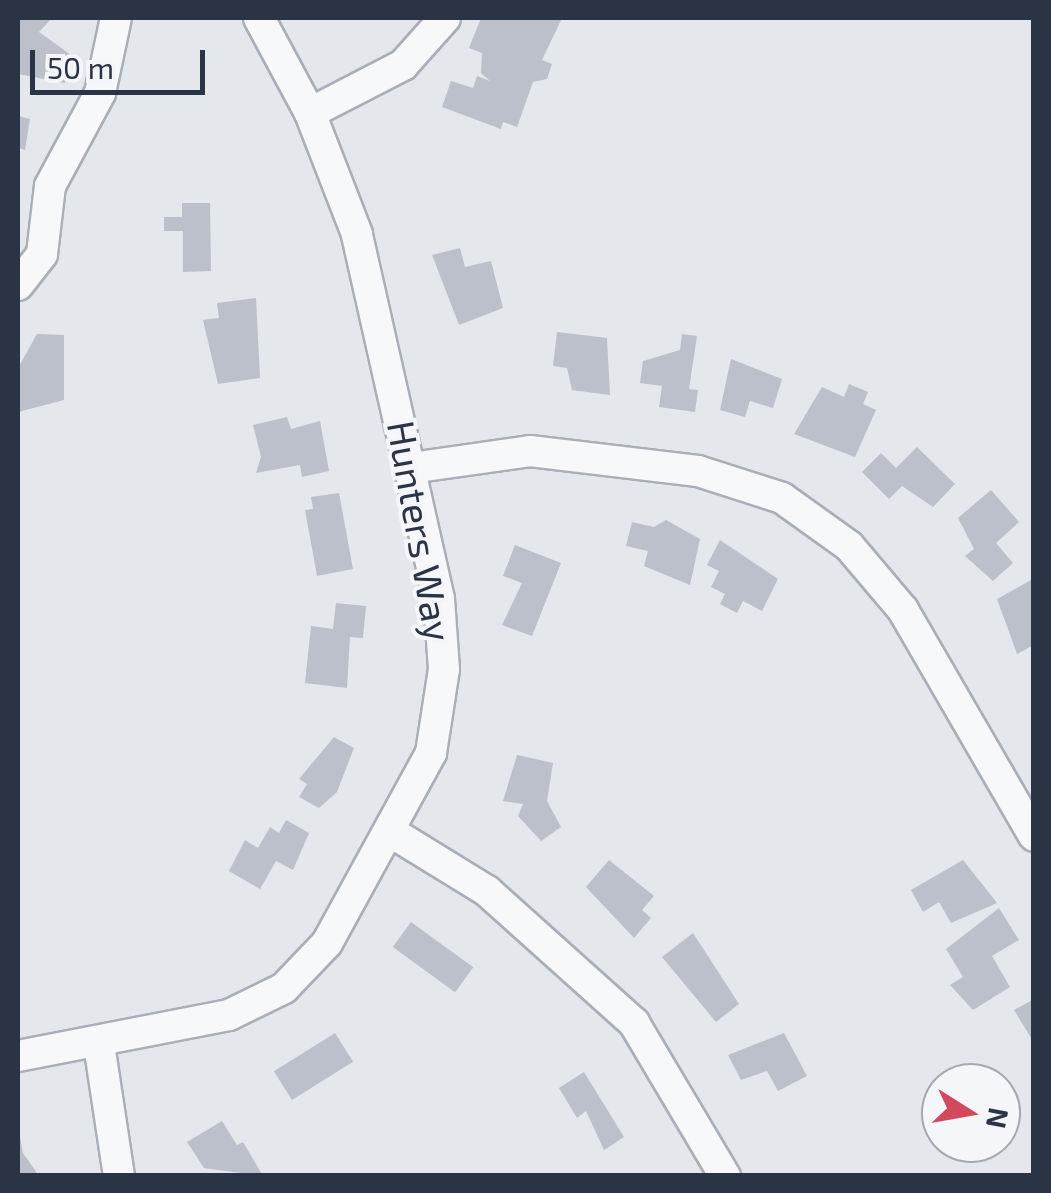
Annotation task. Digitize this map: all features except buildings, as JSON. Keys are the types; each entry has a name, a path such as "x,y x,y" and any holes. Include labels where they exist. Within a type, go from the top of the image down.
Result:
{"street":[{"path":"18,284 42,254 50,186 100,92 116,18"},
{"name":"Hunters Way","path":"18,1056 99,1044 228,1016 284,988 328,943 432,753 444,669 439,600 357,234 310,113 259,18"},
{"path":"310,113 403,65 444,18"},
{"path":"411,468 530,451 698,471 782,498 849,546 902,610 1034,836"},
{"path":"391,832 487,891 634,1023 724,1176"},
{"path":"99,1044 119,1176"}]}
